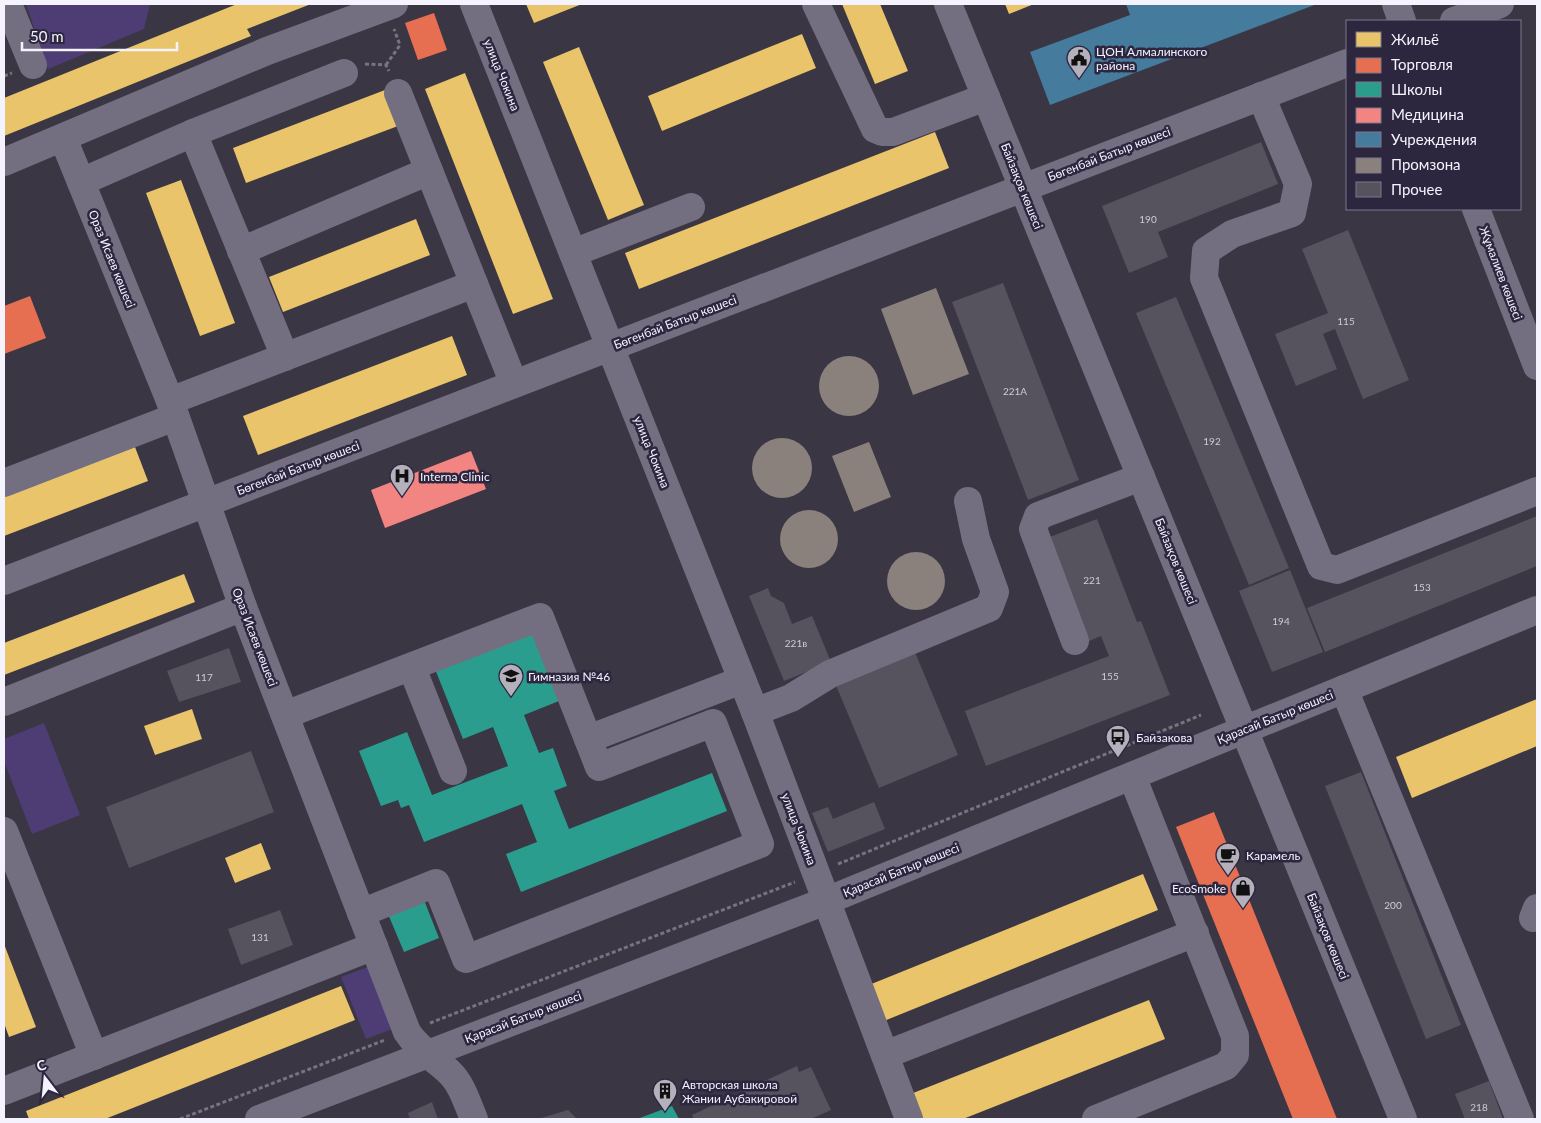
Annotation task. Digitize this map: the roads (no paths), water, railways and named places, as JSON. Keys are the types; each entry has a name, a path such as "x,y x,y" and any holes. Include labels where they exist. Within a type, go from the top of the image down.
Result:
{"street":[{"path":"8,4 33,65"},
{"path":"4,162 267,51 393,4"},
{"name":"улица Чокина","path":"474,4 755,712 909,1119"},
{"path":"816,4 874,129 882,132 892,132 986,97"},
{"name":"Байзақов көшесі","path":"948,4 1402,1119"},
{"path":"1396,4 1402,20"},
{"path":"1457,20 1500,4"},
{"name":"Бөгенбай Батыр көшесі","path":"4,581 1346,63"},
{"path":"81,182 193,133 344,73"},
{"path":"398,93 514,384"},
{"path":"1261,96 1298,184 1292,213 1232,234 1206,251 1204,278 1321,566 1337,570 1537,491"},
{"path":"193,133 285,357"},
{"name":"Ораз Исаев көшесі","path":"62,138 173,409 243,607 407,1032 414,1043 450,1072 460,1086 474,1119"},
{"path":"241,251 430,171"},
{"path":"573,253 691,207"},
{"name":"Жұмалиев көшесі","path":"1476,210 1537,366"},
{"path":"4,483 173,409 285,357 474,284"},
{"path":"1075,640 1033,529 1038,516 1141,477"},
{"path":"755,712 792,698 830,674 988,608 995,592 976,539 968,501"},
{"path":"4,702 243,607"},
{"name":"Қарасай Батыр көшесі","path":"259,1119 826,901 1537,610"},
{"path":"285,715 412,668 540,617 599,767 713,723 760,844 466,959 436,883 361,913"},
{"path":"412,668 453,771"},
{"path":"588,739 742,680"},
{"path":"1344,689 1520,1119"},
{"path":"1096,1119 1226,1066 1235,1055 1235,1036 1132,776"},
{"path":"4,832 94,1056"},
{"path":"885,1056 1195,932"},
{"path":"4,1091 374,946"}],"place":[{"name":"ЦОН Алмалинского района","path":"1079,79"},
{"name":"Interna Clinic","path":"402,497"},
{"name":"Гимназия №46","path":"511,697"},
{"name":"Байзакова","path":"1118,758"},
{"name":"Карамель","path":"1228,876"},
{"name":"EcoSmoke","path":"1243,909"},
{"name":"Авторская школа Жании Аубакировой","path":"665,1112"}]}
